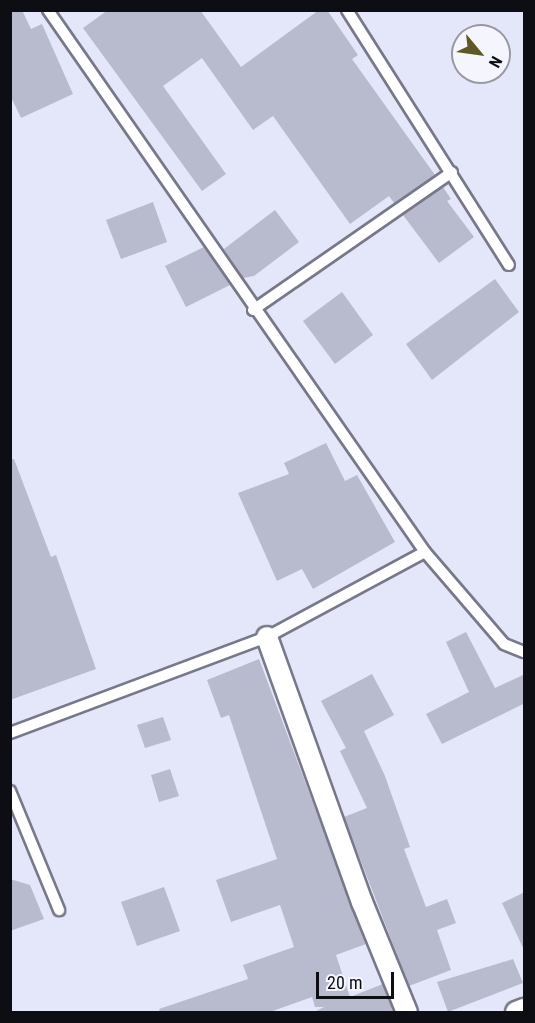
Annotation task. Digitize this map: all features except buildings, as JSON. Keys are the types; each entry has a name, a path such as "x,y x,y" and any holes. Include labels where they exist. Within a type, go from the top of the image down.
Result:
{"street":[{"path":"267,637 362,902 407,1012"},
{"path":"516,1012 525,1009"}],"lane":[{"path":"48,10 253,310 425,552 504,644 525,652"},
{"path":"347,10 509,265"},
{"path":"253,310 452,172"},
{"path":"10,733 267,637 425,552"},
{"path":"10,790 59,910"}]}
